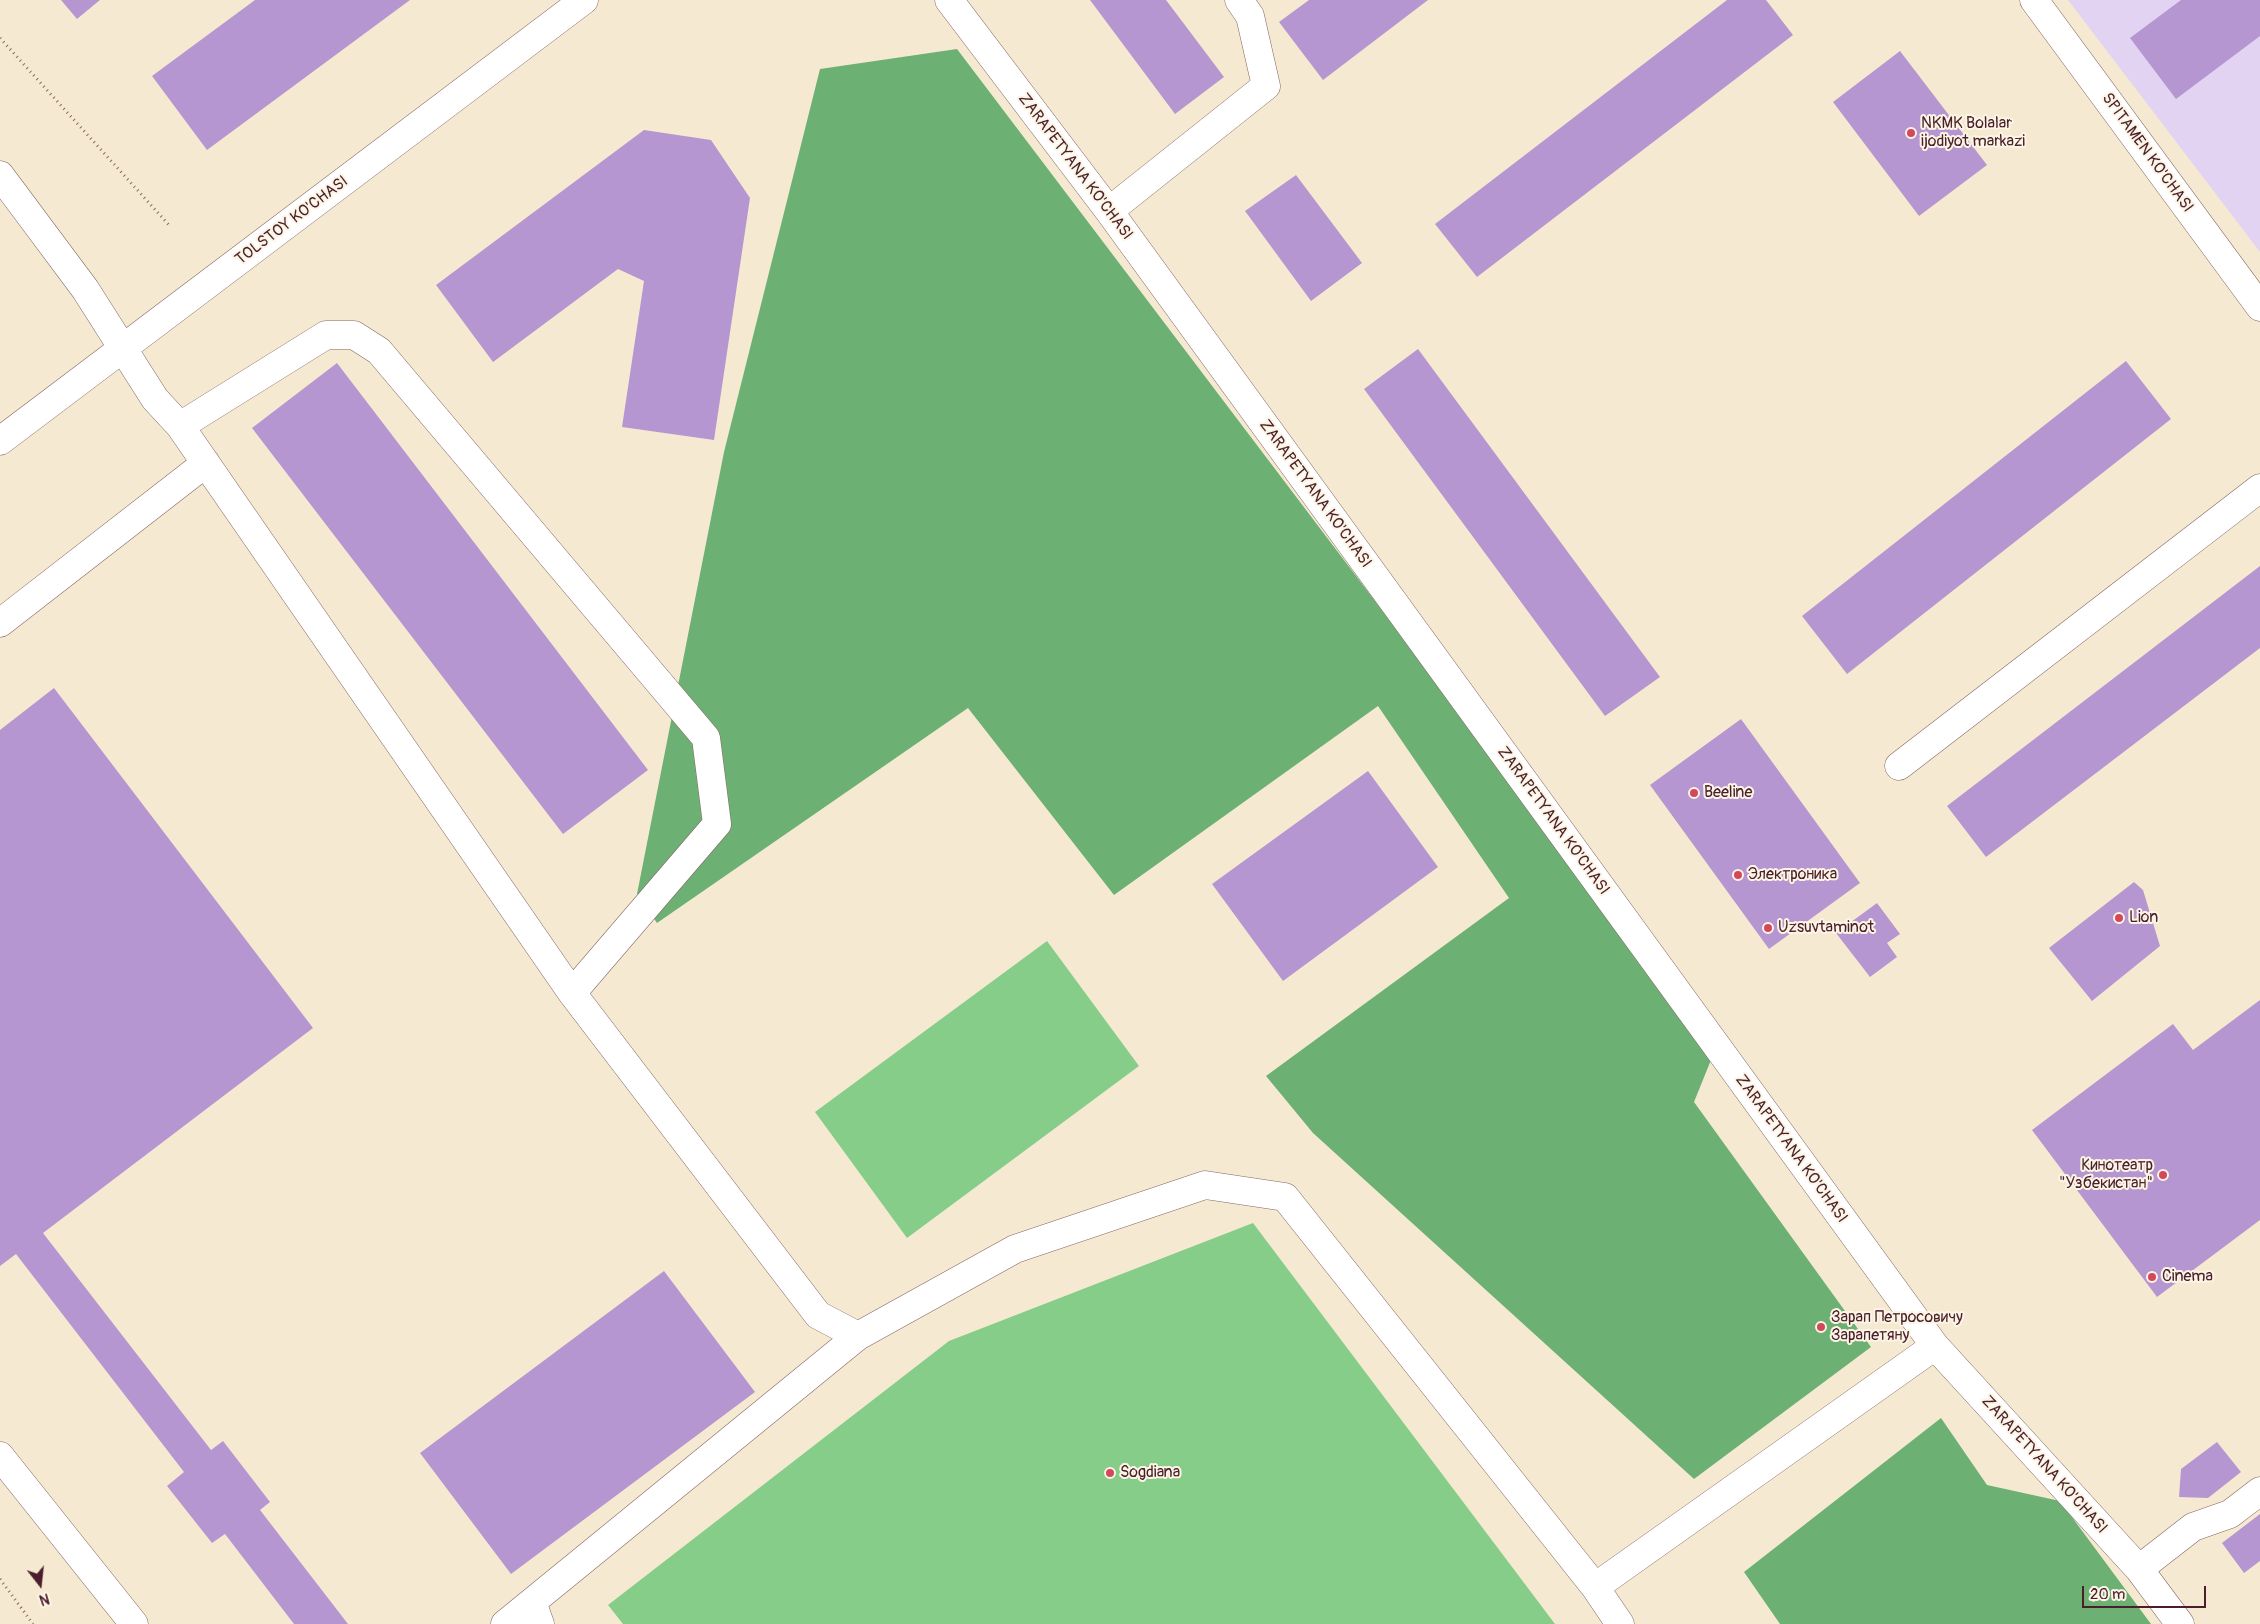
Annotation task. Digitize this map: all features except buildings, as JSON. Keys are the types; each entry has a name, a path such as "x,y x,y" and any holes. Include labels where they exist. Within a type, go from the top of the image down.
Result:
{"street":[{"name":"TOLSTOY KO'CHASI","path":"0,441 584,0"},
{"name":"ZARAPETYANA KO'CHASI","path":"949,0 1109,211 1935,1346 2139,1570 2180,1624"},
{"path":"1109,211 1266,86 1250,16 1239,0"},
{"name":"SPITAMEN KO'CHASI","path":"2034,0 2260,307"},
{"path":"0,175 85,289 155,400 180,426 572,993 818,1314 858,1336"},
{"path":"180,426 326,336 354,335 379,351 706,738 717,824 572,993"},
{"path":"0,623 206,463"},
{"path":"1899,766 2260,488"},
{"path":"505,1624 536,1613 858,1336 1015,1249 1205,1185 1285,1197 1595,1587 1620,1624"},
{"path":"1595,1587 1935,1346"},
{"path":"0,1456 134,1624"},
{"path":"2139,1570 2193,1527 2230,1514 2260,1491"}],"path":[{"path":"0,38 169,225"},
{"path":"0,1579 34,1624"}],"shaded area":[{"path":"2068,0 2260,0 2260,252"}],"green space":[{"path":"957,49 1715,1050 1694,1102 1871,1347 1694,1479 1313,1133 1266,1076 1509,898 1378,706 1114,895 968,708 657,923 637,894 724,452 820,69"},
{"path":"1047,941 1139,1066 907,1238 815,1112"},
{"name":"Sogdiana","path":"1253,1223 1555,1624 623,1624 608,1605 949,1341"},
{"path":"1941,1418 1987,1485 2060,1501 2151,1624 1780,1624 1744,1572"}],"place":[{"name":"NKMK Bolalar ijodiyot markazi","path":"1911,133"},
{"name":"Beeline","path":"1694,793"},
{"name":"Электроника","path":"1738,875"},
{"name":"Lion","path":"2119,918"},
{"name":"Uzsuvtaminot","path":"1768,928"},
{"name":"Кинотеатр \"Узбекистан\"","path":"2163,1175"},
{"name":"Cinema","path":"2152,1277"},
{"name":"Зарап Петросовичу Зарапетяну","path":"1821,1327"},
{"name":"Sogdiana","path":"1110,1473"}]}
